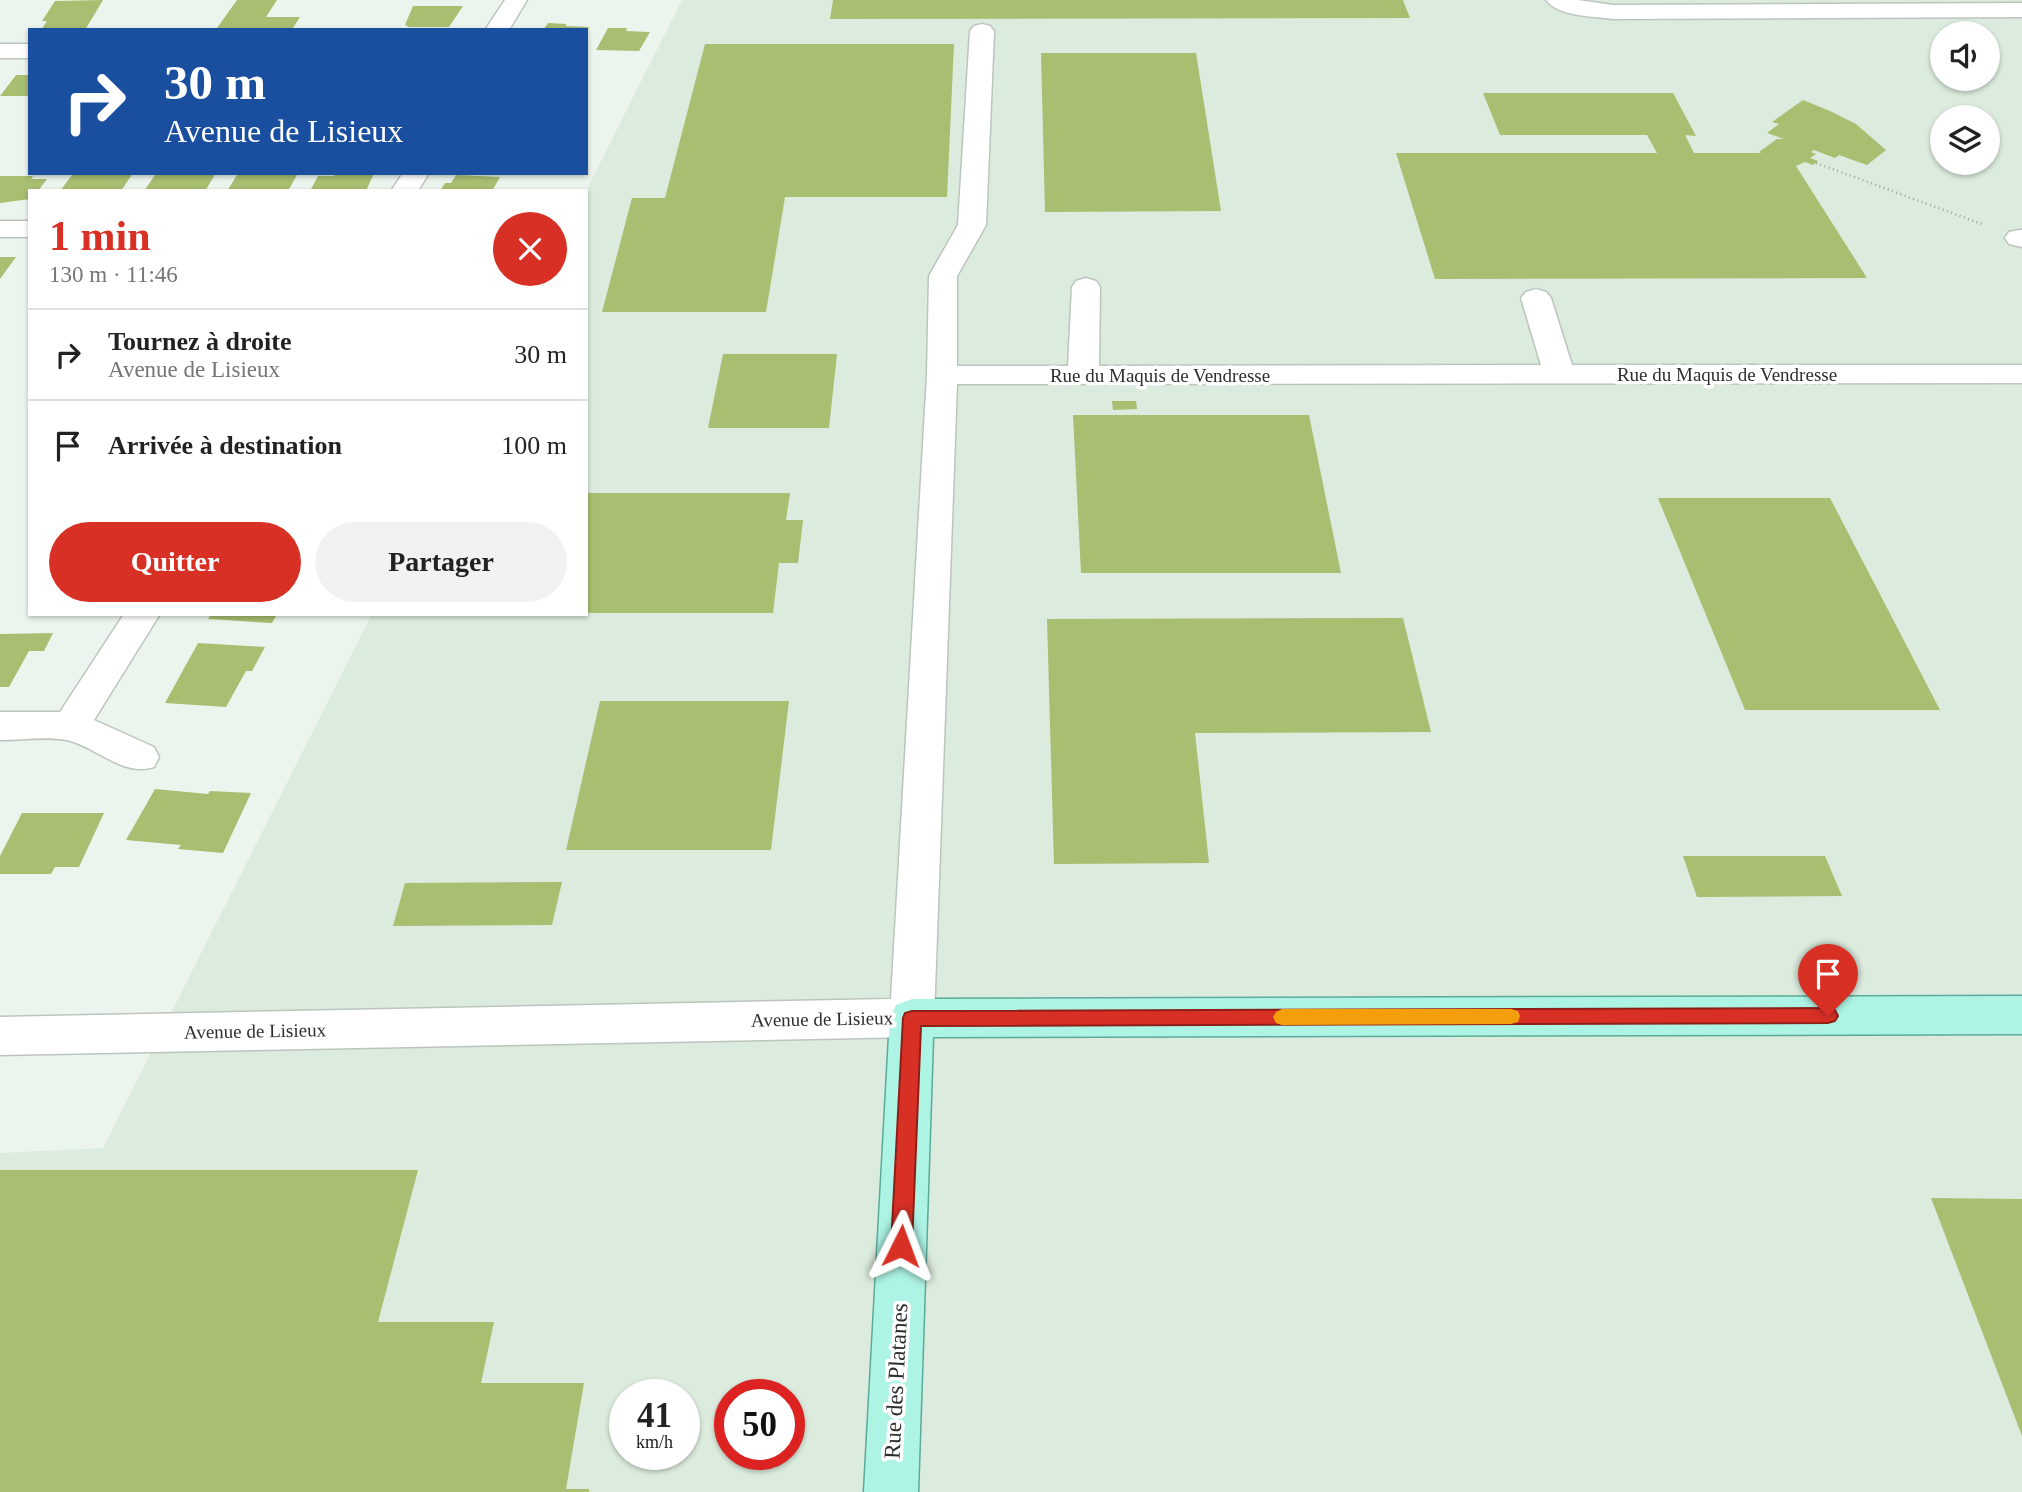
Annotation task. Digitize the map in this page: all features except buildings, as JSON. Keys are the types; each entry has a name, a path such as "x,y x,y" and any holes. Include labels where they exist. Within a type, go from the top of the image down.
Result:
{"main road":[{"name":"Avenue de Lisieux","path":"912,1018 2022,1015"},
{"name":"Rue des Platanes","path":"891,1492 912,1018"}],"street":[{"path":"497,28 516,0"},
{"path":"1557,0 1575,7 1613,12 2022,10"},
{"path":"912,1018 942,376 943,276 972,225 982,31"},
{"path":"0,51 28,51"},
{"path":"0,229 28,229"},
{"path":"1083,375 1086,287"},
{"path":"1536,298 1559,374"},
{"name":"Rue du Maquis de Vendresse","path":"942,376 2022,374"},
{"path":"71,726 141,616"},
{"path":"0,726 71,726 140,757"},
{"name":"Avenue de Lisieux","path":"0,1036 912,1018"}],"path":[{"path":"1816,163 2021,238"}],"shaded area":[{"path":"682,0 2022,0 2022,1492 0,1492 0,1153 103,1148 371,616 588,616 587,189"}],"slow traffic":[{"path":"1282,1017 1511,1016"}],"route":[{"path":"901,1246 912,1018 1828,1016"}]}
